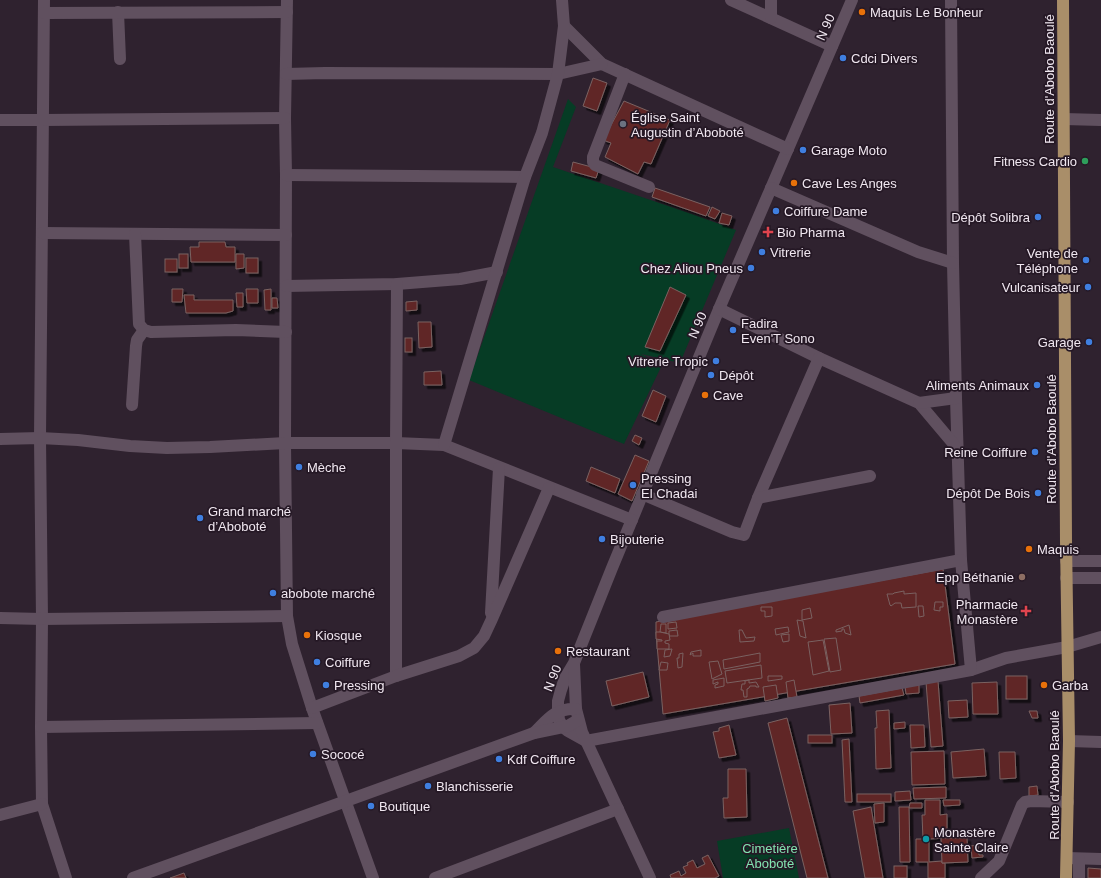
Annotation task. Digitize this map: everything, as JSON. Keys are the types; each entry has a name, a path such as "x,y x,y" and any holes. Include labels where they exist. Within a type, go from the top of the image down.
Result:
{"main road":[{"name":"Route d'Abobo Baoulé","path":"1063,0 1066,578 1069,741 1068,802 1073,858 1066,878"}],"street":[{"path":"44,0 40,438 42,804 66,878"},
{"path":"444,445 526,177 542,133 558,74 564,26 562,0"},
{"path":"731,0 832,46"},
{"path":"770,18 771,0"},
{"name":"N 90","path":"563,727 559,720 558,711 560,690 574,662 719,309 852,0"},
{"path":"951,0 953,263 956,398 961,560 971,670"},
{"path":"44,13 118,12 158,6 287,6 285,118 285,443 287,616 292,644 312,708 373,878"},
{"path":"118,12 120,59"},
{"path":"564,26 602,64 788,149"},
{"path":"286,74 558,74 602,64"},
{"path":"625,74 593,162 595,165 649,187"},
{"path":"0,120 285,118"},
{"path":"1064,119 1101,120"},
{"path":"286,175 526,177"},
{"path":"771,188 918,252 953,263"},
{"path":"42,234 286,235"},
{"path":"135,234 139,324 144,330 151,332 236,330 286,332"},
{"path":"286,286 397,284 460,279 497,272"},
{"path":"396,676 397,284"},
{"path":"719,309 819,358 919,403 958,448"},
{"path":"132,405 136,346 137,340 144,330"},
{"path":"642,494 732,532 744,535 758,498 819,358"},
{"path":"919,403 956,398"},
{"path":"0,438 78,440 130,446 167,448 285,443 396,443 444,445 632,520"},
{"path":"491,621 499,468"},
{"path":"758,498 870,476"},
{"path":"312,708 396,676 459,656 474,648 484,636 549,488"},
{"path":"663,617 961,560"},
{"path":"1066,561 1101,561"},
{"path":"1066,578 1101,578"},
{"path":"0,618 42,619 287,616"},
{"path":"563,727 586,741 971,670 1006,658 1067,646 1101,637"},
{"name":"N 90","path":"574,662 577,714 586,741 650,878"},
{"path":"133,878 534,732 572,724 577,714 569,708 558,711 534,732"},
{"path":"41,727 317,723"},
{"path":"1069,741 1101,742"},
{"path":"981,878 1000,859 1022,805 1031,801 1068,802"},
{"path":"0,815 42,804"},
{"path":"435,878 618,809"},
{"path":"1079,878 1073,858 1101,859"}],"green space":[{"path":"568,99 576,107 553,167 736,230 680,363 641,354 662,365 624,444 469,380"},
{"name":"Cimetière Aboboté","path":"789,828 799,878 723,878 717,841"}],"building":[{"path":"593,78 607,83 597,111 583,106"},
{"path":"624,101 670,120 651,164 644,162 638,174 605,157 611,143 603,140"},
{"path":"573,162 599,169 596,178 571,171"},
{"path":"655,188 710,207 706,216 652,197"},
{"path":"712,207 720,211 715,219 708,216"},
{"path":"722,213 732,216 729,225 719,223"},
{"path":"199,242 225,242 226,247 235,247 235,262 191,262 190,247 199,247"},
{"path":"179,254 188,254 188,268 179,268"},
{"path":"236,254 244,254 244,268 236,269"},
{"path":"246,258 258,258 258,273 246,273"},
{"path":"165,259 177,259 177,272 165,272"},
{"path":"670,287 686,295 660,351 645,347"},
{"path":"172,289 183,289 182,302 172,302"},
{"path":"246,289 258,289 258,303 247,303"},
{"path":"271,289 271,310 265,310 264,290"},
{"path":"236,293 243,293 243,307 237,307"},
{"path":"184,295 194,295 194,300 233,300 233,311 226,313 186,313"},
{"path":"272,298 277,298 278,308 272,308"},
{"path":"417,301 417,310 406,311 406,302"},
{"path":"418,322 431,322 432,347 419,348"},
{"path":"405,338 412,338 412,352 405,352"},
{"path":"441,371 442,385 424,385 424,372"},
{"path":"653,390 666,396 656,422 642,416"},
{"path":"635,435 642,438 639,445 632,441"},
{"path":"635,455 649,461 632,501 618,494"},
{"path":"591,467 620,479 615,493 586,481"},
{"path":"943,569 955,664 663,714 656,622"},
{"path":"904,591 904,594 916,593 916,607 902,608 901,603 890,605 887,594"},
{"path":"935,602 943,602 943,607 940,607 940,611 934,610"},
{"path":"918,606 923,606 924,616 919,617"},
{"path":"761,607 772,607 772,616 765,617 765,611 761,611"},
{"path":"810,608 812,618 802,620 802,610"},
{"path":"797,620 803,621 806,638 800,636"},
{"path":"676,622 677,628 668,629 668,623"},
{"path":"661,624 666,624 666,633 660,632"},
{"path":"849,625 851,635 845,633 844,629 836,632 836,630"},
{"path":"788,627 789,632 776,635 775,629"},
{"path":"677,630 678,636 669,636 669,631"},
{"path":"739,630 742,630 746,638 755,637 754,641 740,642"},
{"path":"656,632 669,634 670,640 665,641 665,643 669,644 669,649 657,649 657,641 662,640 656,639"},
{"path":"789,634 789,641 783,642 781,635"},
{"path":"836,638 841,670 830,672 824,639"},
{"path":"823,640 829,671 813,675 808,642"},
{"path":"672,649 670,656 664,657 665,650"},
{"path":"701,650 701,656 693,656 693,653 690,655 691,652"},
{"path":"683,653 682,667 678,668 677,658 679,658 679,654"},
{"path":"760,653 760,662 724,669 723,660"},
{"path":"718,661 722,674 712,679 709,662"},
{"path":"661,662 668,663 667,670 659,670"},
{"path":"761,665 762,678 727,683 725,671"},
{"path":"643,672 649,697 612,706 606,681"},
{"path":"768,676 782,676 782,679 768,681"},
{"path":"1006,676 1027,676 1027,699 1006,699"},
{"path":"724,678 724,686 715,688 715,685 718,684 718,682 713,684 713,680"},
{"path":"749,680 749,683 756,682 759,687 750,686 747,689 747,697 744,697 743,690 741,690 742,684 745,684 745,681"},
{"path":"794,680 797,697 788,698 786,682"},
{"path":"938,681 943,746 931,747 926,682"},
{"path":"997,682 998,714 973,714 972,683"},
{"path":"776,685 778,698 765,701 763,687"},
{"path":"919,685 919,693 906,694 905,686"},
{"path":"902,688 904,695 860,703 859,696"},
{"path":"967,700 968,717 949,718 948,701"},
{"path":"850,703 852,733 831,734 829,705"},
{"path":"889,710 891,768 876,769 876,711"},
{"path":"1029,711 1037,711 1038,718 1032,718"},
{"path":"787,718 828,878 807,878 768,723"},
{"path":"905,722 905,728 894,729 894,723"},
{"path":"729,725 736,755 719,758 713,732 719,731 719,728"},
{"path":"910,725 924,725 925,747 911,748"},
{"path":"808,735 832,735 832,743 808,743"},
{"path":"849,739 852,802 845,802 842,740"},
{"path":"984,749 986,776 953,778 951,752"},
{"path":"944,751 945,784 912,785 911,752"},
{"path":"999,752 1015,752 1016,778 1000,779"},
{"path":"728,769 746,769 747,817 724,818 723,798 728,798"},
{"path":"1037,786 1038,795 1029,796 1029,787"},
{"path":"946,787 946,798 914,799 913,788"},
{"path":"910,791 911,800 895,801 895,792"},
{"path":"857,794 891,794 891,802 857,802"},
{"name":"Monastère Sainte Claire","path":"925,800 940,800 940,815 947,814 947,838 929,839 929,862 942,861 942,863 945,863 945,878 928,878 928,862 916,862 916,839 923,839 922,815 925,815"},
{"path":"943,800 960,800 960,805 944,806"},
{"path":"884,803 884,822 875,823 874,804"},
{"path":"910,803 922,803 922,808 909,808"},
{"path":"871,807 883,878 865,878 853,811"},
{"path":"899,807 909,807 910,862 900,862"},
{"path":"941,838 967,838 968,862 942,863"},
{"path":"978,845 979,855 983,855 983,857 972,858 971,846"},
{"path":"708,855 719,876 715,878 671,878 670,875 679,871 681,876 686,873 683,867 688,865 687,863 693,860 697,868 705,864 702,858"},
{"path":"894,866 907,866 907,878 894,878"},
{"path":"1088,868 1101,869 1101,878 1088,878"},
{"path":"184,873 186,878 170,878"}],"place":[{"name":"Maquis Le Bonheur","path":"862,12"},
{"name":"Cdci Divers","path":"843,58"},
{"name":"Église Saint Augustin d’Aboboté","path":"623,124"},
{"name":"Garage Moto","path":"803,150"},
{"name":"Fitness Cardio","path":"1085,161"},
{"name":"Cave Les Anges","path":"794,183"},
{"name":"Coiffure Dame","path":"776,211"},
{"name":"Dépôt Solibra","path":"1038,217"},
{"name":"Bio Pharma","path":"768,232"},
{"name":"Vitrerie","path":"762,252"},
{"name":"Vente de Téléphone","path":"1086,260"},
{"name":"Chez Aliou Pneus","path":"751,268"},
{"name":"Vulcanisateur","path":"1088,287"},
{"name":"Fadira Even'T Sono","path":"733,330"},
{"name":"Garage","path":"1089,342"},
{"name":"Vitrerie Tropic","path":"716,361"},
{"name":"Dépôt","path":"711,375"},
{"name":"Aliments Animaux","path":"1037,385"},
{"name":"Cave","path":"705,395"},
{"name":"Reine Coiffure","path":"1035,452"},
{"name":"Mèche","path":"299,467"},
{"name":"Pressing El Chadai","path":"633,485"},
{"name":"Dépôt De Bois","path":"1038,493"},
{"name":"Grand marché d’Aboboté","path":"200,518"},
{"name":"Bijouterie","path":"602,539"},
{"name":"Maquis","path":"1029,549"},
{"name":"Epp Béthanie","path":"1022,577"},
{"name":"abobote marché","path":"273,593"},
{"name":"Pharmacie Monastère","path":"1026,611"},
{"name":"Kiosque","path":"307,635"},
{"name":"Restaurant","path":"558,651"},
{"name":"Coiffure","path":"317,662"},
{"name":"Pressing","path":"326,685"},
{"name":"Garba","path":"1044,685"},
{"name":"Sococé","path":"313,754"},
{"name":"Kdf Coiffure","path":"499,759"},
{"name":"Blanchisserie","path":"428,786"},
{"name":"Boutique","path":"371,806"},
{"name":"Monastère Sainte Claire","path":"926,839"}]}
